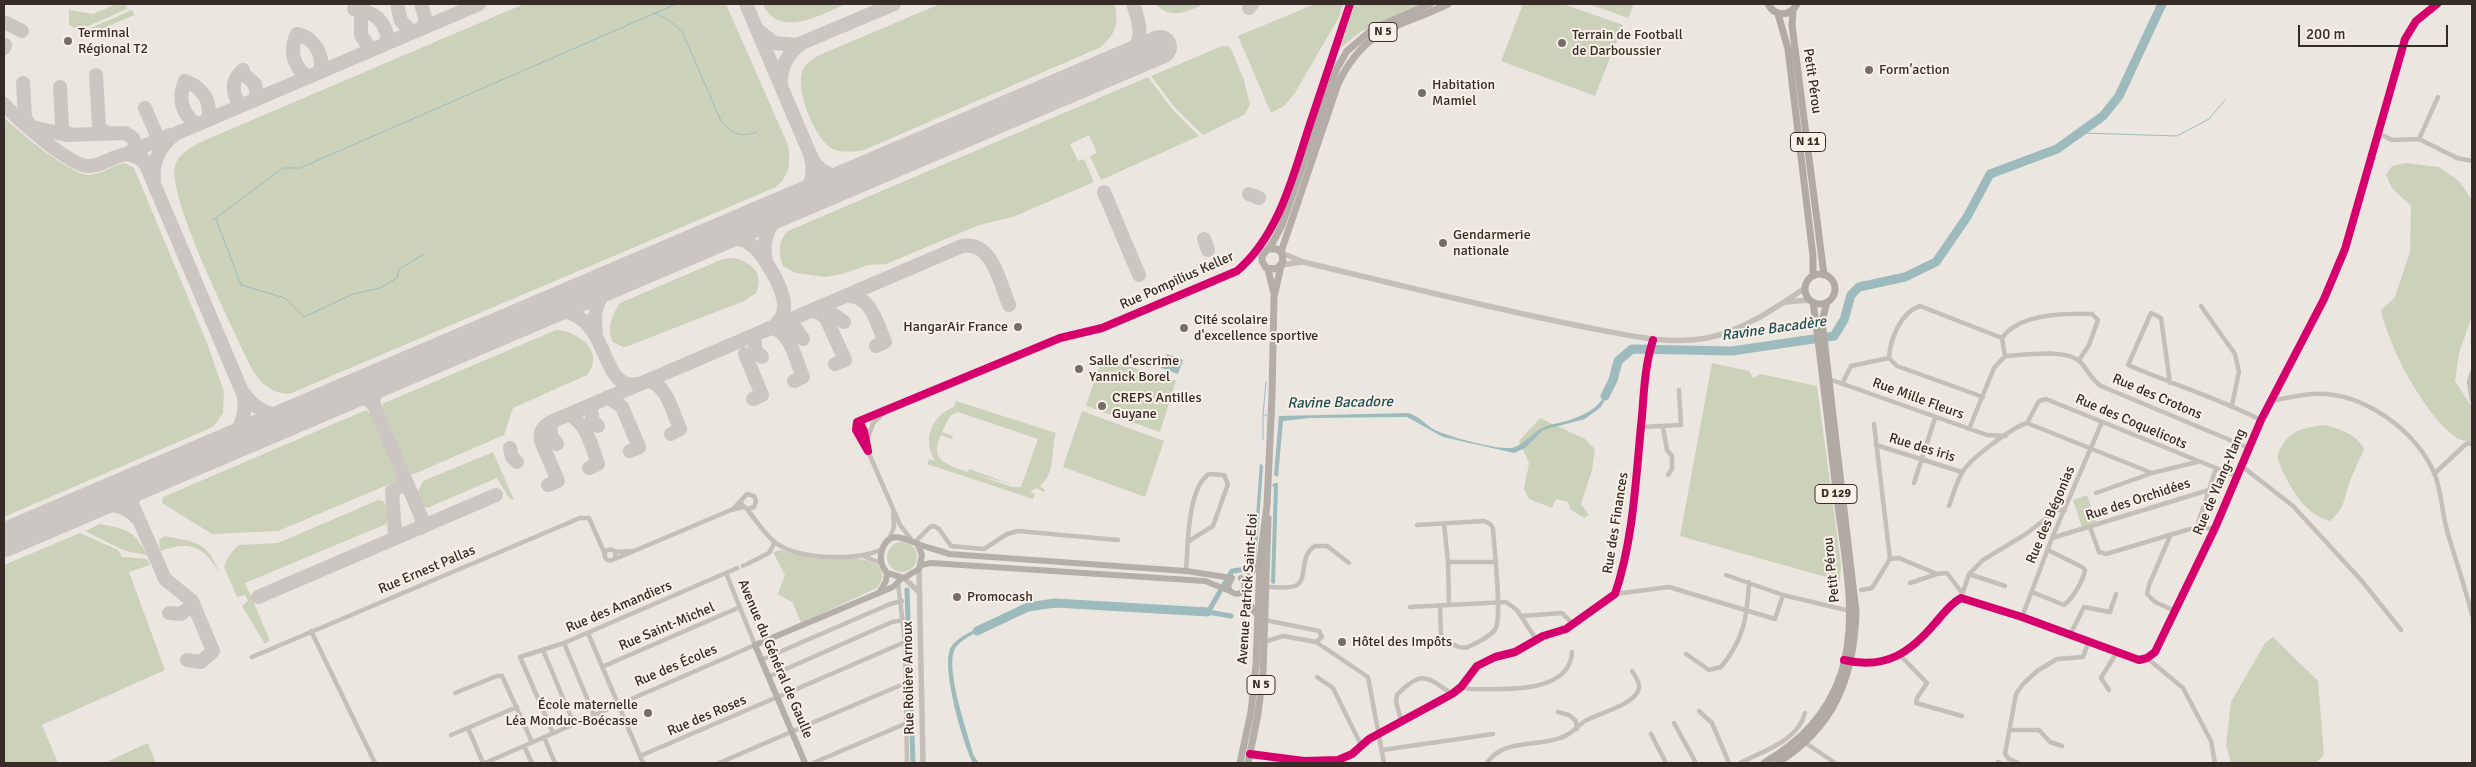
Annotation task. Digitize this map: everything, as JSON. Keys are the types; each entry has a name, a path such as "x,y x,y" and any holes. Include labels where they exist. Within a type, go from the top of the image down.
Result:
{"highway":[{"name":"N 11","path":"1768,4 1778,14 1795,7"},
{"name":"Petit Pérou","path":"1795,7 1792,25 1824,275"},
{"name":"Petit Pérou","path":"1778,14 1786,38 1797,114 1813,256 1813,276"},
{"path":"1805,288 1808,280 1813,276 1824,275"},
{"name":"D 129","path":"1824,275 1833,282 1835,290 1827,302"},
{"name":"D 129","path":"1805,288 1811,301"},
{"name":"Petit Pérou","path":"1777,763 1803,741 1828,703 1848,660 1853,612 1821,339 1811,301"},
{"path":"1811,301 1820,304 1827,302"},
{"name":"Petit Pérou","path":"1821,339 1822,321 1827,302"},
{"name":"Petit Pérou","path":"1764,763 1803,741"}],"main road":[{"name":"N 5","path":"1268,249 1282,225 1338,68 1347,51 1373,29 1430,4"},
{"name":"N 5","path":"1282,252 1338,84 1348,63 1363,46 1377,35 1448,4"},
{"path":"1274,248 1282,252 1281,266 1274,270 1264,266 1262,258 1268,249 1274,248"},
{"name":"Avenue Patrick Saint-Eloi","path":"1248,763 1258,714 1267,641 1259,577 1267,505 1274,297 1281,266"},
{"name":"Avenue Patrick Saint-Eloi","path":"1268,269 1274,297"},
{"name":"Avenue Patrick Saint-Eloi","path":"1240,763 1251,712 1258,615 1267,586 1267,505"},
{"path":"1243,578 1245,588 1240,593 1204,582 931,563 920,567 902,580 887,572 881,563 882,549 888,542 899,537 949,554 1186,571 1243,578 1259,577 1262,578 1267,586"},
{"path":"914,542 922,556 920,567"},
{"path":"1243,578 1255,570 1260,560"},
{"path":"879,594 886,581 887,572"},
{"path":"1228,590 1230,577"},
{"name":"Rue des Écoles","path":"755,645 879,594 902,580"},
{"path":"1228,590 1245,600 1262,605"},
{"path":"1245,600 1258,615"},
{"name":"Avenue du Général de Gaulle","path":"755,645 768,677 796,730 805,763"}],"street":[{"name":"Rue Pompilius Keller","path":"858,422 1060,338 1102,328 1237,271 1246,263 1266,236 1288,189 1350,4"},
{"name":"Rue de Ylang-Ylang","path":"2147,658 2158,647 2215,528 2270,401 2324,299 2345,249 2405,39 2416,21 2437,4"},
{"path":"2419,139 2438,97"},
{"path":"2378,133 2392,140 2419,139 2457,158 2472,161"},
{"path":"1282,252 1303,262 1546,320 1652,343 1709,338 1733,330 1780,305 1805,288"},
{"path":"1281,266 1303,262"},
{"path":"1780,305 1797,300 1811,301"},
{"path":"1889,358 1892,343 1904,317 1920,306 2002,338"},
{"path":"2201,306 2235,354 2239,372 2232,405"},
{"path":"2170,383 2161,318 2151,313 2128,365 2170,383 2232,405 2261,420"},
{"path":"1969,429 1994,368 2005,356 2048,354 2079,360 2089,345 2098,320 2092,314 2022,322 2011,328 2002,338"},
{"path":"2002,338 2005,356"},
{"name":"Rue des Finances","path":"1250,754 1331,762 1352,754 1379,734 1452,694 1461,687 1478,666 1495,657 1515,652 1536,639 1573,624 1615,594 1627,540 1637,477 1649,354 1652,343"},
{"path":"1889,358 1897,366 1983,397"},
{"path":"1842,384 1852,366 1889,358"},
{"name":"Rue des Crotons","path":"2079,360 2091,377 2101,386 2249,448"},
{"path":"2472,372 2469,382 2472,400"},
{"name":"Rue Mille Fleurs","path":"1826,378 1990,436 2006,436"},
{"path":"1641,428 1682,425 1679,390"},
{"path":"2270,401 2312,394 2327,394 2353,400 2380,412 2395,423 2420,448 2434,474 2448,534 2460,568 2472,615"},
{"name":"Rue des Coquelicots","path":"2028,423 2039,401 2044,399 2238,477"},
{"name":"Rue Pompilius Keller","path":"867,442 873,423 896,405"},
{"path":"1914,483 1935,418"},
{"path":"858,422 867,442 868,451"},
{"path":"858,422 856,430 868,451 902,530 914,542 934,526 939,529 951,546 981,550 1007,534 1018,530 1118,540"},
{"name":"Rue des Bégonias","path":"2022,617 2052,538 2102,422"},
{"path":"1949,506 1962,472 2006,436 2028,423 2152,474"},
{"path":"1861,590 1872,588 1890,560 1874,424"},
{"path":"1663,427 1667,450 1672,456 1672,469 1668,475"},
{"path":"2434,474 2466,444 2472,443"},
{"name":"Rue des iris","path":"1876,445 1962,472"},
{"path":"2096,493 2152,474 2198,462"},
{"path":"2242,466 2293,506 2362,580 2402,630"},
{"name":"Rue des Orchidées","path":"2052,538 2209,490 2216,468"},
{"path":"1186,571 1191,511 1199,487 1210,474 1224,475 1228,484 1214,524 1189,541"},
{"path":"2196,528 2209,490"},
{"path":"731,510 745,495 752,495 756,501 754,506 755,519"},
{"path":"741,501 775,542 792,551 807,554 864,556 881,563"},
{"path":"638,550 612,551 605,554 608,560 615,559 638,550 731,510 754,506"},
{"path":"888,542 894,527 892,507"},
{"path":"1848,660 1884,660 1900,655 1921,640 1961,595 1969,574 1983,560 2026,534 2051,513 2057,510 2065,510"},
{"name":"Rue Ernest Pallas","path":"252,657 580,518 588,518 605,554"},
{"path":"1417,525 1484,521 1490,524 1495,562 1497,627 1494,631 1466,647 1454,645 1442,635 1440,605"},
{"path":"1444,523 1448,562 1449,604"},
{"path":"2090,527 2099,552 2106,554 2196,528 2215,528"},
{"path":"2171,534 2149,585 2148,594 2155,602 2175,611"},
{"name":"Rue Ernest Pallas","path":"599,540 612,551"},
{"name":"Avenue du Général de Gaulle","path":"747,564 769,553 775,542"},
{"path":"1267,586 1294,586 1299,583 1302,578 1303,563 1307,553 1316,546 1327,546 1349,563"},
{"path":"864,556 882,549"},
{"path":"2032,592 2064,605 2084,576 2082,568 2048,550"},
{"path":"612,551 615,559"},
{"path":"1890,560 1899,558 1937,574 1950,575 1961,595 2139,660 2147,658 2183,688 2211,741 2215,763"},
{"path":"1448,562 1495,562"},
{"name":"Rue Rolière Arnoux","path":"920,567 922,763"},
{"name":"Avenue du Général de Gaulle","path":"735,569 726,573 755,645"},
{"name":"Rue des Amandiers","path":"553,733 520,657 564,643 726,573"},
{"path":"1910,583 1937,574"},
{"path":"1969,574 2005,586"},
{"path":"1726,575 1783,595 1853,612"},
{"path":"902,580 920,593"},
{"path":"902,580 907,763"},
{"path":"1686,654 1709,670 1721,667 1740,639 1748,612 1749,582"},
{"path":"1615,594 1668,587 1775,619 1783,595"},
{"path":"2070,635 2084,607 2110,612 2116,594"},
{"path":"761,660 890,604 902,601"},
{"path":"1410,607 1497,601 1511,604 1522,616 1536,639"},
{"name":"Rue Saint-Michel","path":"602,667 740,607"},
{"path":"1522,616 1562,613 1573,624"},
{"path":"768,677 892,622 904,620"},
{"path":"1265,620 1319,631 1322,636 1316,642"},
{"path":"311,631 375,763"},
{"path":"588,633 643,763"},
{"path":"1267,641 1287,636 1316,642 1368,677 1384,763"},
{"path":"2018,763 2005,754 2016,694 2023,684 2037,671 2058,659 2083,657 2089,641"},
{"path":"792,691 905,642"},
{"path":"564,643 594,715"},
{"name":"Rue des Écoles","path":"484,763 755,645"},
{"path":"543,650 574,724"},
{"path":"1461,687 1471,689 1535,687 1548,682 1566,669 1571,662 1572,652"},
{"path":"2109,690 2100,678 2117,652"},
{"path":"1900,655 1927,683 1917,698 1916,703 1962,716"},
{"path":"1487,763 1494,753 1505,748 1562,738 1577,729 1585,721 1623,704 1637,693 1639,682 1632,671"},
{"path":"456,693 496,676 502,676 532,742"},
{"path":"1317,677 1333,688 1362,745"},
{"path":"1402,723 1396,702 1398,695 1420,678 1428,678 1452,694"},
{"path":"719,763 906,683"},
{"name":"Rue des Roses","path":"640,756 780,697"},
{"path":"451,735 517,708"},
{"path":"1699,711 1712,723 1729,763"},
{"path":"1558,712 1568,715 1576,721 1577,729"},
{"path":"1740,763 1793,734 1803,723 1805,713"},
{"path":"813,763 907,723"},
{"path":"1674,723 1696,763"},
{"path":"468,728 484,763"},
{"path":"2009,730 2039,730 2050,742 2062,746"},
{"path":"1382,750 1493,734"},
{"path":"1651,734 1666,763"},
{"path":"544,737 555,763"},
{"path":"1803,741 1835,763"},
{"path":"524,746 532,763"}],"green space":[{"path":"117,4 125,4 127,9 79,30 69,25 69,10 93,14"},
{"path":"524,4 726,4 788,145 789,163 784,178 776,187 289,394 277,392 267,387 252,369 191,235 175,182 177,160 186,151 205,140"},
{"path":"763,4 846,4 813,18 790,22 779,21 770,15"},
{"path":"940,4 1115,4 1116,23 1110,37 1101,47 864,150 853,152 840,151 826,144 813,125 804,100 801,78 804,67 817,56"},
{"path":"1155,4 1204,4 1185,12 1173,13 1161,9"},
{"path":"1315,4 1343,4 1339,17 1295,93 1284,106 1271,113 1238,36"},
{"path":"1355,4 1422,4 1362,31 1340,48"},
{"name":"Terrain de Football de Darboussier","path":"1523,4 1563,4 1623,25 1595,96 1501,61"},
{"path":"1589,4 1634,4 1628,18"},
{"path":"132,10 134,15 88,35 86,30"},
{"path":"1222,46 1228,46 1231,49 1244,80 1250,105 1244,115 1203,135 1175,108 1151,76"},
{"path":"1148,77 1173,110 1199,136 1101,180 1090,156 1097,153 1089,135 1070,144 1078,161 1084,159 1094,182 1013,217 979,225 886,264 868,265 842,274 825,277 796,273 783,266 780,247 782,239 788,231"},
{"path":"4,117 44,151 80,173 93,175 125,163 134,168 207,343 224,392 223,413 214,426 4,517"},
{"path":"2406,163 2439,167 2459,181 2472,200 2472,316 2459,353 2455,381 2472,407 2472,442 2454,436 2442,425 2419,396 2391,342 2381,310 2395,297 2410,252 2411,206 2392,188 2386,175 2392,166"},
{"path":"735,258 752,266 758,275 759,280 756,293 744,301 628,346 623,347 613,342 610,327 620,303 723,259"},
{"path":"556,330 573,334 587,344 592,351 592,367 587,375 513,408 504,435 409,475 385,421 382,404"},
{"path":"1102,358 1176,381 1160,432 1086,406"},
{"path":"1712,363 1749,371 1753,378 1761,374 1817,386 1841,564 1840,581 1680,536"},
{"path":"956,401 1056,433 1049,474 1040,486 1045,490 1043,492 1037,488 1030,491 1035,494 1033,499 927,464 929,459 935,461 929,445 931,429 940,416 954,407","holes":["958,412 1038,439 1021,487 1012,487 975,474 1013,485 969,469 968,472 947,464 939,456 937,450 941,435 952,439 953,436 942,432 950,416"]},
{"path":"366,410 376,423 385,441 399,476 397,481 278,531 212,534 162,503 163,497"},
{"path":"1082,411 1164,441 1145,497 1063,467"},
{"path":"1540,418 1585,439 1595,449 1592,470 1581,504 1589,515 1584,518 1571,510 1568,502 1556,499 1552,508 1529,499 1524,489 1529,463 1519,441"},
{"path":"2325,425 2352,435 2364,448 2342,505 2330,521 2311,512 2303,504 2290,486 2277,456 2285,441 2295,432"},
{"path":"493,452 514,500 509,498 497,478 427,508 421,504 417,493 423,481"},
{"path":"2087,495 2096,522 2082,527 2073,500"},
{"path":"378,500 385,503 387,509 388,518 386,524 245,583 270,640 265,644 242,606 248,601 245,595 237,597 224,567 228,557 238,545 278,543"},
{"path":"100,524 117,527 129,532 138,540 147,555 125,551 85,531"},
{"path":"80,533 118,550 122,557 147,559 150,565 129,572 165,670 42,725 58,763 4,763 4,565"},
{"path":"165,536 200,545 210,555 220,574 208,557 202,551 195,548 180,546 160,551 159,540"},
{"path":"902,542 913,546 917,557 913,568 902,572 891,568 887,557 891,546"},
{"path":"782,550 794,554 857,558 868,561 878,565 882,574 882,580 877,588 801,623 793,603 778,594 785,575 773,552"},
{"path":"2273,637 2318,681 2324,755 2316,763 2231,763 2226,745 2231,702 2265,643"},
{"path":"148,743 156,763 104,763"}],"water":[{"path":"1167,354 1183,360 1178,374 1161,368"},
{"path":"1608,387 1611,389 1601,407 1585,419 1543,430 1525,448 1514,453 1443,437 1407,417 1309,418 1283,421 1278,477 1274,475 1279,416 1408,413 1433,429 1449,435 1474,443 1508,448 1515,447 1542,428 1586,413 1600,402"},
{"path":"1260,463 1263,466 1256,562 1249,571 1242,571 1242,567 1252,564"},
{"path":"1278,483 1275,584 1271,583 1274,488 1272,485"},
{"path":"987,625 959,644 953,656 952,668 958,700 974,756 979,763 973,763 954,705 950,687 948,656 951,647 958,639"}],"waterway":[{"path":"213,220 283,168 300,168 676,4"},
{"name":"Ravine Bacadère","path":"1605,396 1613,380 1618,361 1632,349 1732,351 1834,336 1844,320 1851,295 1859,287 1905,277 1936,262 1967,217 1990,174 2057,149 2103,116 2119,96 2162,4"},
{"path":"655,13 667,19 682,31 721,121 737,134 757,132"},
{"path":"2081,133 2177,136 2209,119 2225,100"},
{"path":"216,219 241,285 285,298 304,317 353,294 380,288 397,278 399,269 424,254"},
{"path":"1263,415 1266,382"},
{"path":"1263,440 1263,415 1267,415"},
{"path":"1231,616 1208,612 1232,571 1248,569"},
{"path":"907,590 913,763"},
{"name":"Ravine Bacadore","path":"977,631 1028,607 1055,603 1208,612"}],"taxiway":[{"path":"397,4 401,21 412,32"},
{"path":"421,4 425,17 425,27"},
{"path":"154,180 154,166 158,154 175,134 479,4"},
{"path":"746,4 813,161 822,170 833,176 857,176"},
{"path":"759,31 774,43 797,45 894,4"},
{"path":"1119,64 1133,50 1139,37 1139,22 1133,4"},
{"path":"1249,8 1252,4"},
{"path":"354,9 367,12 378,19 385,29 387,43"},
{"path":"361,17 361,35 371,50"},
{"path":"4,22 22,31"},
{"path":"308,77 299,68 294,58 293,46 297,34 313,43 321,59 320,71"},
{"path":"781,84 782,71 786,60 802,43"},
{"path":"241,105 235,96 234,83 243,70 244,74 255,84 257,98"},
{"path":"96,75 99,125 100,129 108,133"},
{"path":"196,124 187,115 182,105 181,99 185,81 201,91 207,101 208,119"},
{"path":"23,83 25,117 31,127"},
{"path":"60,87 62,127 65,132 72,135"},
{"path":"4,104 43,140 79,164 92,166 127,154 139,158 146,165 244,396 243,418 237,431 221,447"},
{"path":"145,108 158,138 159,149"},
{"path":"32,127 67,135 125,133 133,138 144,162"},
{"path":"130,152 170,135"},
{"path":"766,261 765,242 770,228 778,217 808,188 812,175 811,158"},
{"path":"1104,192 1139,275"},
{"path":"1249,194 1259,198"},
{"path":"714,238 732,238 745,241 761,254 777,282 783,300 784,310 782,316 773,327"},
{"path":"1204,239 1208,250"},
{"path":"548,485 558,481 541,441 541,432 551,422 962,246 972,246 988,256 998,275 1009,305"},
{"path":"596,333 595,317 598,303 606,290 618,279"},
{"path":"846,296 862,300 872,312 885,342 876,346"},
{"path":"537,313 562,311 579,318 592,330 614,374 624,383 637,384"},
{"path":"811,311 820,313 826,318 845,360 835,364"},
{"path":"830,312 844,322"},
{"path":"794,326 803,339"},
{"path":"769,328 776,329 782,333 791,346 803,377 794,381"},
{"path":"755,343 755,350 762,357"},
{"path":"745,354 762,395 753,399"},
{"path":"390,376 376,388 373,403 422,519 421,528"},
{"path":"647,381 660,387 668,400 680,429 671,434"},
{"path":"243,392 254,405 267,412 282,415 299,414"},
{"path":"345,395 363,396 374,405"},
{"path":"608,397 622,407 639,447 630,451"},
{"path":"592,414 592,420 598,426"},
{"path":"567,415 579,422 591,443 598,464 589,468"},
{"path":"551,431 551,436 557,444"},
{"path":"510,448 512,457 517,462"},
{"path":"154,475 137,487 132,500 165,579 192,601 190,607 181,614 169,613"},
{"path":"393,539 395,533 392,491 401,486 409,488"},
{"path":"258,597 496,495"},
{"path":"84,506 113,505 126,510 138,519"},
{"path":"187,660 201,662 213,651 192,601"}],"runway":[{"path":"4,540 1160,47"}],"tunnel":[{"path":"735,569 747,564"},
{"path":"782,695 792,691"}],"cycle path":[{"path":"859,421 864,431 868,451 856,430 857,422 1060,338 1102,328 1237,271 1264,240 1283,204 1350,4"},
{"path":"1844,660 1873,662 1896,656 1917,642 1950,606 1961,598 2022,617 2139,660 2147,658 2155,652 2215,528 2261,420 2324,299 2345,249 2405,39 2416,21 2437,4"},
{"path":"1250,754 1304,761 1338,760 1352,754 1369,739 1452,694 1461,687 1477,666 1495,657 1515,652 1543,636 1566,629 1615,594 1630,529 1645,378 1653,340"}],"place":[{"name":"Terminal Régional T2","path":"68,41"},
{"name":"Terrain de Football de Darboussier","path":"1562,43"},
{"name":"Form'action","path":"1869,70"},
{"name":"Habitation Mamiel","path":"1422,93"},
{"name":"Gendarmerie nationale","path":"1443,243"},
{"name":"HangarAir France","path":"1018,327"},
{"name":"Cité scolaire d'excellence sportive","path":"1184,328"},
{"name":"Salle d'escrime Yannick Borel","path":"1079,369"},
{"name":"CREPS Antilles Guyane","path":"1102,406"},
{"name":"Promocash","path":"957,597"},
{"name":"Hôtel des Impôts","path":"1342,642"},
{"name":"École maternelle Léa Monduc-Boécasse","path":"648,713"}]}
